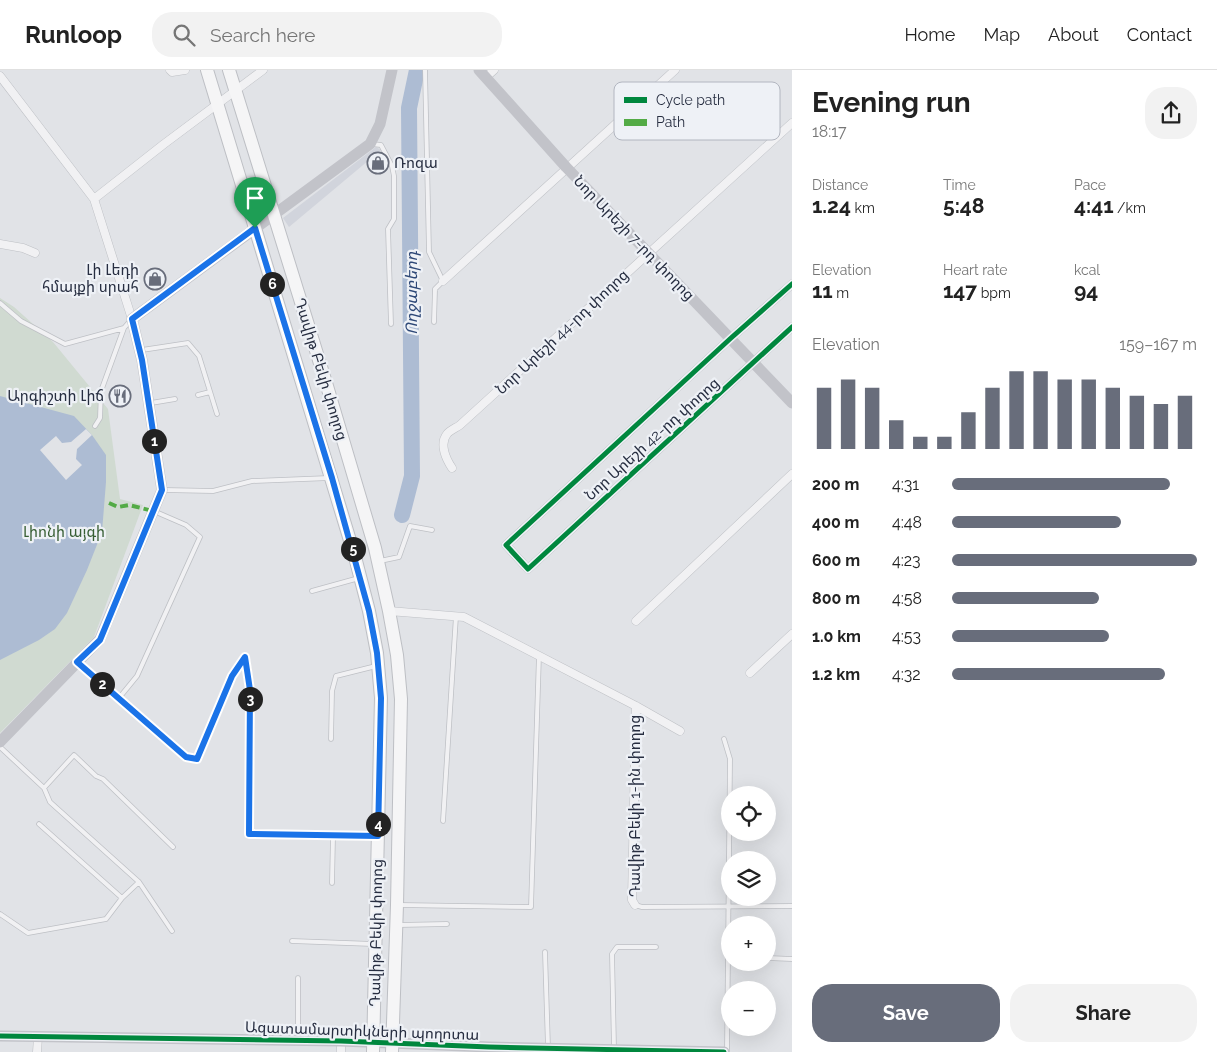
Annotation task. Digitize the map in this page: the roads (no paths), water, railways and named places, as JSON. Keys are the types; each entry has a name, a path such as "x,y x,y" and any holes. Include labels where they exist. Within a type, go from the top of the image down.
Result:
{"main road":[{"name":"Դավիթ Բեկի փողոց","path":"207,70 332,478 369,611 381,698 373,1047"},
{"name":"Դավիթ Բեկի փողոց","path":"229,70 327,386 378,562 397,656 401,699 397,925 392,1047"}],"street":[{"path":"170,70 172,72 186,70"},
{"path":"94,199 263,70"},
{"path":"132,319 370,144 380,124 392,70"},
{"path":"662,82 675,70"},
{"name":"Նոր Արեշի 7-րդ փողոց","path":"486,72 566,168 792,403"},
{"path":"0,76 94,199 132,319 149,404 162,490 100,640 0,742"},
{"name":"Նոր Արեշի 44-րդ փողոց","path":"780,133 792,122"},
{"path":"443,281 614,125"},
{"name":"Նոր Արեշի 44-րդ փողոց","path":"452,468 447,460 443,441 447,433 460,425 772,140"},
{"path":"0,244 23,248 36,253"},
{"path":"731,338 792,284"},
{"name":"Նոր Արեշի 42-րդ փողոց","path":"731,338 506,545 528,569 792,327"},
{"path":"636,621 792,474"},
{"path":"389,612 464,617 636,706 680,731"},
{"path":"750,673 792,634"},
{"path":"77,662 186,757 197,759 232,676 245,657 250,690 249,834 378,836"},
{"name":"Դավիթ Բեկի 1-ին փողոց","path":"635,905 632,900 636,706"},
{"name":"Ազատամարտիկների պողոտա","path":"0,1036 298,1040 341,1046 373,1047 424,1045 725,1052"},
{"path":"37,1052 38,1037"}],"lane":[{"path":"425,70 429,252 443,281 435,289 434,322"},
{"path":"370,144 381,145 392,166 394,176 394,219 388,229 391,324"},
{"path":"0,303 21,321 65,344 124,328"},
{"path":"95,426 100,418 101,392 124,328 132,319"},
{"path":"139,350 188,343 199,356 217,414"},
{"path":"198,395 210,392"},
{"path":"149,404 176,399"},
{"path":"162,490 213,491 252,481 332,478"},
{"path":"119,699 137,676 200,537 186,525 153,511"},
{"path":"378,562 399,557 410,526 432,530"},
{"path":"312,591 361,577"},
{"path":"443,820 456,616"},
{"path":"397,905 531,907 539,656"},
{"path":"331,739 332,691 336,676 378,666"},
{"path":"724,739 730,759 729,851"},
{"path":"0,747 44,788 50,802 139,882 172,931"},
{"path":"44,788 74,755 96,776 103,779 173,847"},
{"path":"39,824 122,898"},
{"path":"332,883 333,836"},
{"path":"0,914 28,933 106,919 122,898 139,882"},
{"path":"635,905 642,907 729,906 729,916"},
{"path":"776,906 792,906"},
{"path":"397,925 447,924"},
{"path":"292,941 376,944"},
{"path":"614,1050 612,954 617,947 656,948"},
{"path":"545,952 548,1049"},
{"path":"776,958 792,959"},
{"path":"725,1052 728,971"},
{"path":"298,978 298,1040"}],"water":[{"path":"0,396 74,416 92,435 106,455 106,482 102,532 67,613 55,629 39,640 0,660"}],"waterway":[{"name":"Ողջաբերդ","path":"402,515 412,476 409,108 417,70"}],"place":[{"name":"Ռոզա","path":"378,163"},
{"name":"Լի Լեդի հմայքի սրահ","path":"155,279"},
{"name":"Արգիշտի Լիճ","path":"120,396"}],"park label":[{"name":"Լիոնի այգի","path":"64,532"}]}
